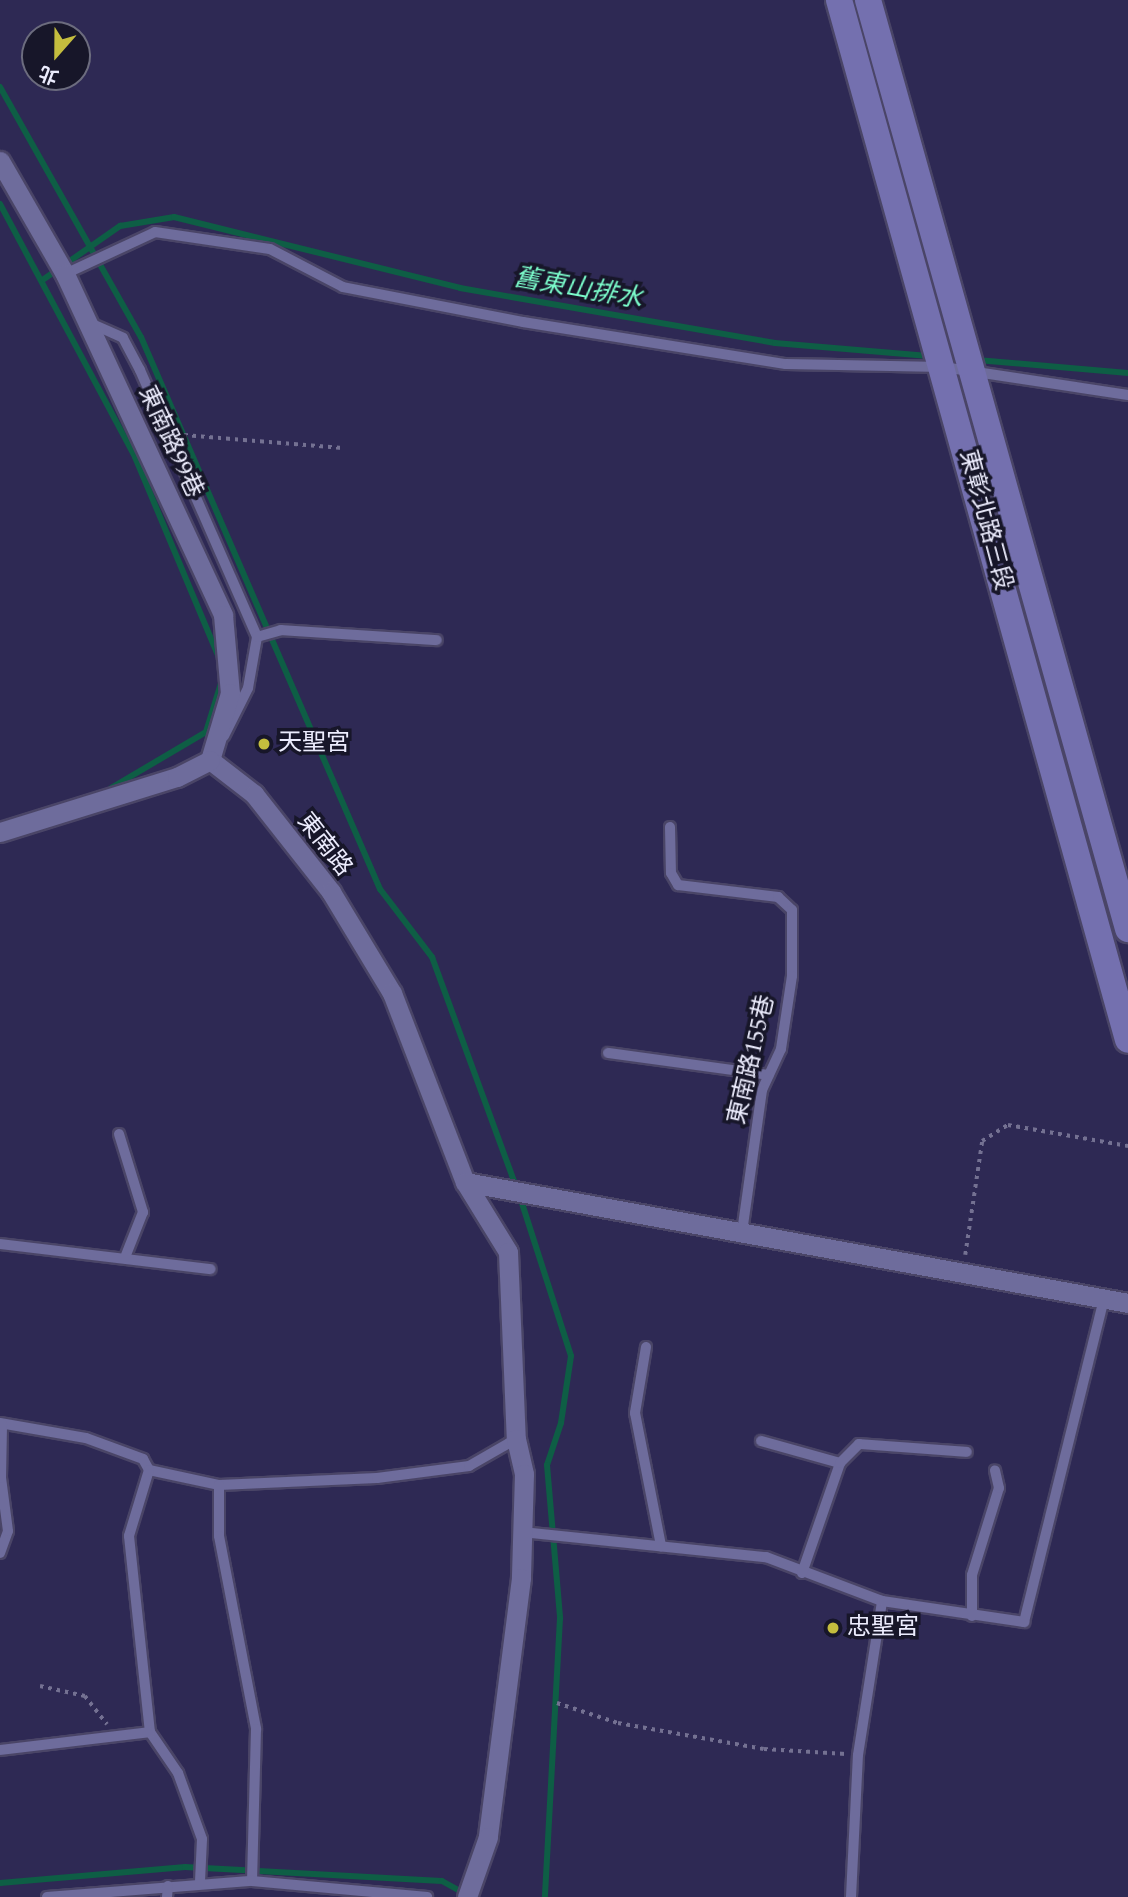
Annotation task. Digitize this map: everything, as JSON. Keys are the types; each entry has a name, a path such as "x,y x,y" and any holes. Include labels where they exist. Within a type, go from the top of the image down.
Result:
{"street":[{"name":"東彰北路三段","path":"839,0 1128,1040"},
{"name":"東彰北路三段","path":"868,0 1128,929"},
{"name":"東南路99巷","path":"0,161 65,274 223,615 230,693 210,760"},
{"path":"0,832 177,777 210,760"},
{"name":"東南路","path":"210,760 254,794 331,892 378,971 466,1182 508,1252 516,1439 524,1474 522,1532 488,1837 469,1892"},
{"path":"466,1182 1128,1303"}],"lane":[{"path":"65,274 155,232 270,249 343,287 523,322 786,364 943,367 1128,395"},
{"path":"87,321 122,338 172,439 257,637 241,707 210,760"},
{"path":"257,637 281,630 437,640"},
{"name":"東南路155巷","path":"670,827 671,873 678,886 778,897 792,910 792,976 781,1049 769,1075 742,1231"},
{"path":"608,1053 769,1075"},
{"path":"118,1134 143,1212 126,1255"},
{"path":"0,1244 126,1255 211,1269"},
{"path":"522,1532 766,1557 802,1573 882,1601 1024,1622 1104,1298"},
{"path":"646,1347 635,1413 661,1546"},
{"path":"0,1553 8,1531 1,1478 1,1423 86,1438 143,1458 149,1470 129,1536 150,1732 178,1773 202,1839 200,1882"},
{"path":"149,1470 219,1485 377,1478 469,1466 516,1439"},
{"path":"761,1441 840,1463"},
{"path":"802,1573 840,1463 859,1444 967,1452"},
{"path":"972,1616 972,1575 999,1488 995,1470"},
{"path":"219,1485 219,1536 256,1729 252,1881"},
{"path":"851,1897 858,1755 882,1601"},
{"path":"0,1750 111,1734 150,1732"},
{"path":"47,1897 168,1892 200,1882 252,1881 428,1897"}],"path":[{"path":"172,439 193,432 342,447"},
{"path":"963,1271 982,1141 1008,1125 1128,1146"},
{"path":"40,1686 85,1696 101,1710 111,1734"},
{"path":"557,1703 618,1723 764,1749 858,1755"}],"waterway":[{"path":"0,87 141,337 380,889 432,957 516,1187"},
{"path":"0,204 135,457 220,660"},
{"name":"舊東山排水","path":"44,279 120,226 174,217 460,288 775,343 931,356"},
{"name":"舊東山排水","path":"977,360 1128,373"},
{"path":"111,788 206,732 222,680"},
{"path":"520,1197 571,1356 561,1423 547,1465 560,1618 545,1897"},
{"path":"0,1883 185,1867 442,1881 465,1894"}],"place":[{"name":"天聖宮","path":"264,744"},
{"name":"忠聖宮","path":"833,1628"}]}
